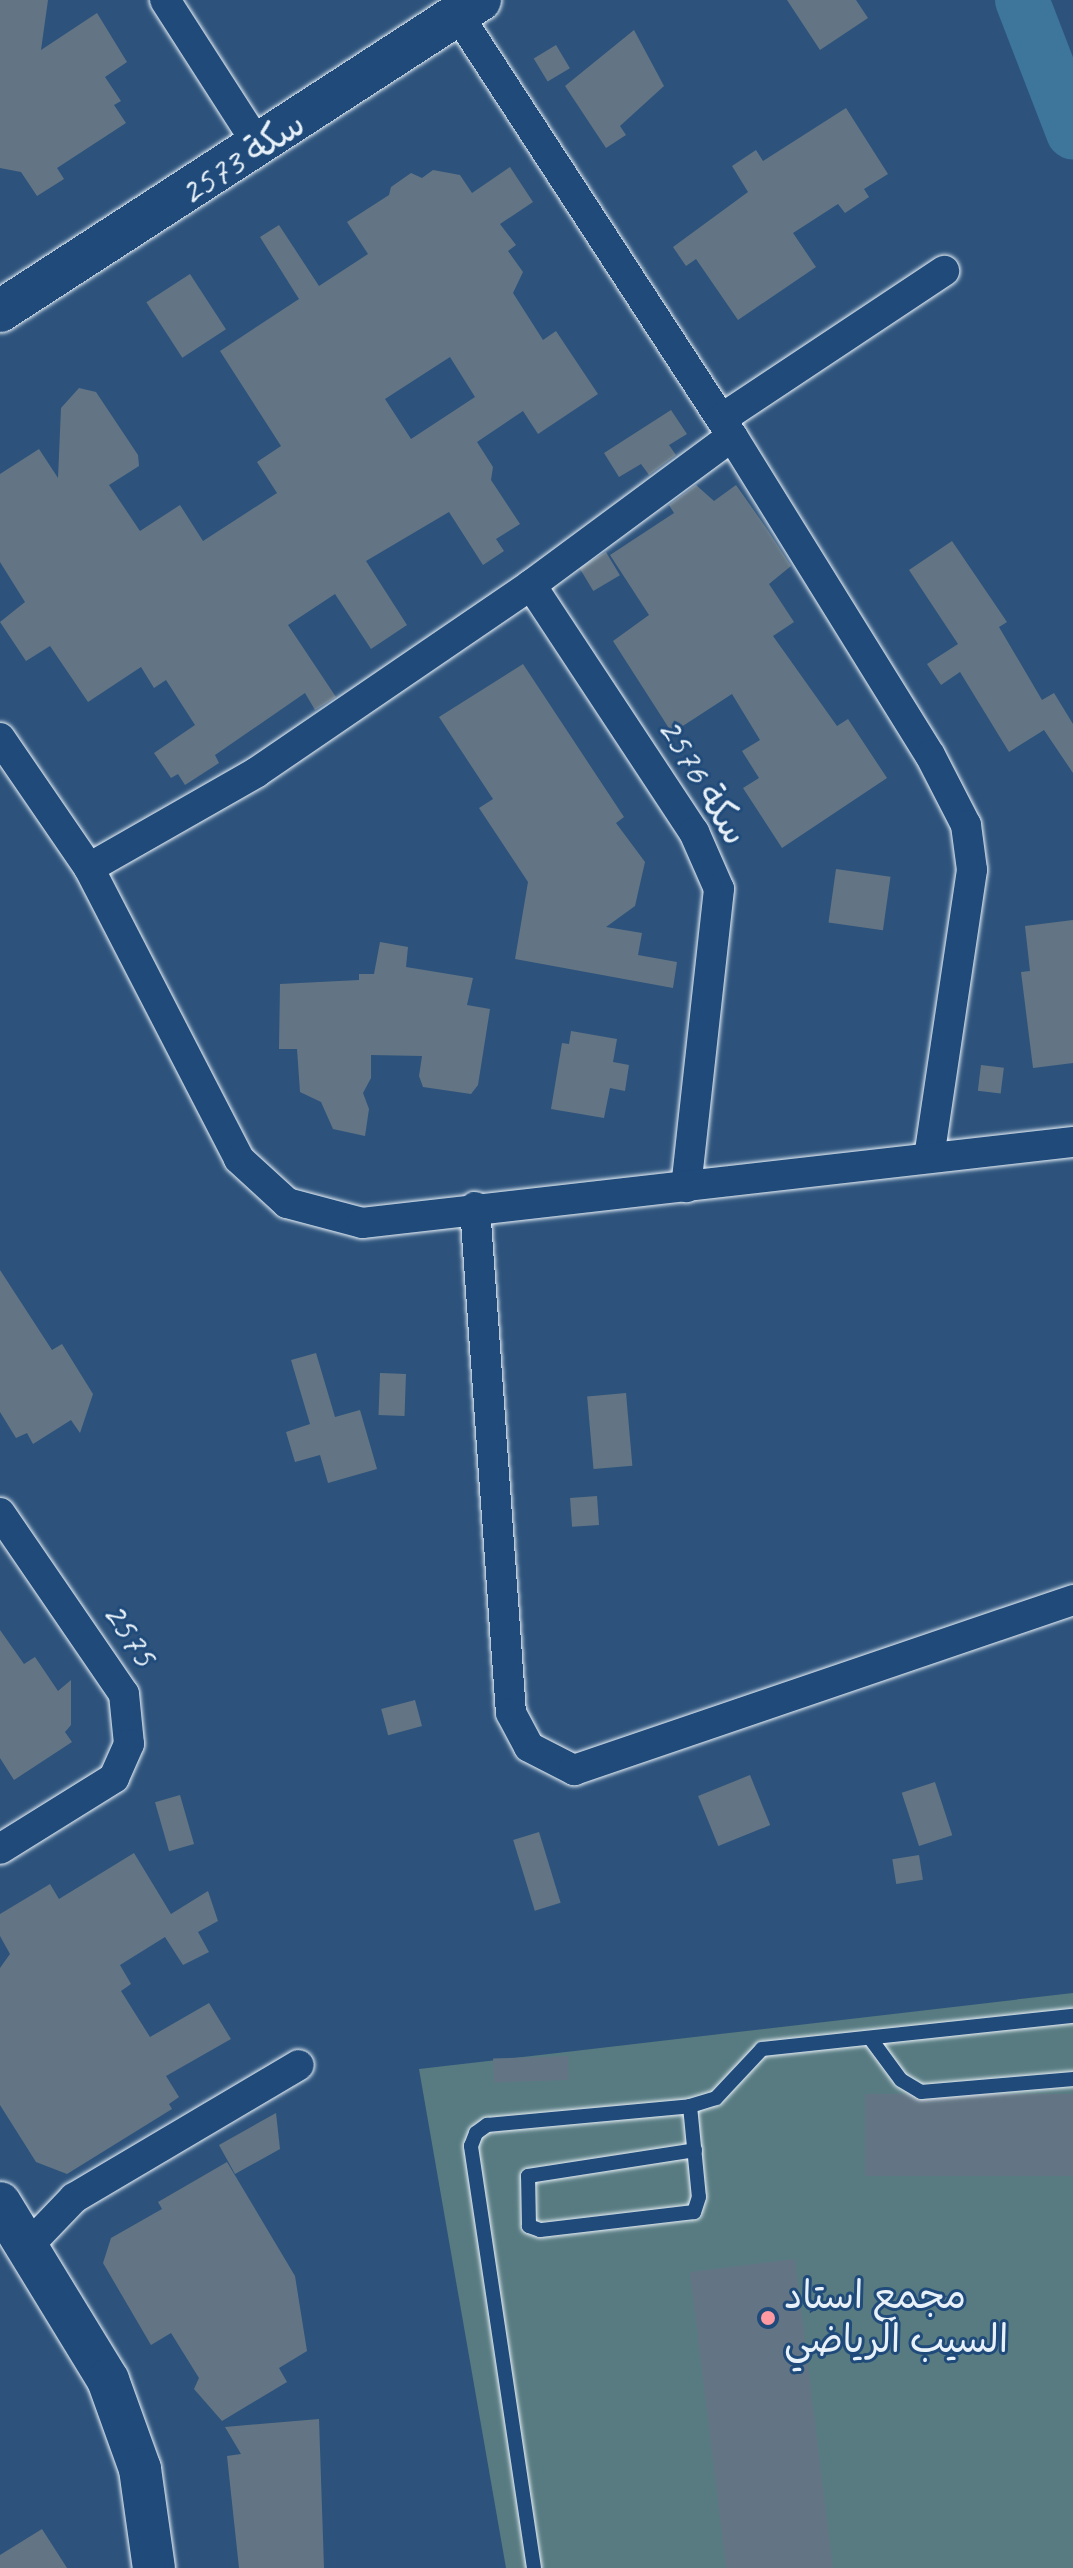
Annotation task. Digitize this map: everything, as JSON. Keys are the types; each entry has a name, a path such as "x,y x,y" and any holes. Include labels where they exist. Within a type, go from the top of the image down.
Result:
{"street":[{"path":"165,0 260,148"},
{"path":"469,7 930,755 966,825 972,870 929,1157"},
{"name":"سكة 2573","path":"0,311 260,148 469,7"},
{"path":"89,868 257,772 531,585 727,428 944,271"},
{"name":"سكة 2576","path":"531,585 694,832 719,889 686,1187"},
{"path":"0,738 8,769 89,868 239,1159 287,1203 362,1223 475,1207 686,1187 1073,1142"},
{"path":"475,1207 511,1713 529,1747 574,1770 1073,1600"},
{"name":"2575","path":"0,1513 124,1694 129,1744 114,1778 0,1849"},
{"path":"27,2247 74,2198 299,2065"},
{"path":"0,2203 108,2380 140,2469 154,2568"}],"lane":[{"path":"534,2568 471,2146 487,2125 690,2106 716,2098 762,2049 1073,2016"},
{"path":"870,2038 901,2080 921,2092 1073,2079"},
{"path":"690,2106 695,2150 699,2197 694,2212 540,2230 529,2226 528,2176 695,2150"}],"green space":[{"name":"مجمع استاد السيب الرياضي","path":"1073,1993 1073,2568 506,2568 419,2069"}],"building":[{"path":"0,0 48,0 41,50 97,13 127,62 105,77 121,101 114,105 126,123 57,168 64,179 37,196 21,172 0,168"},
{"path":"787,0 856,0 868,18 820,50"},
{"path":"634,30 664,86 620,126 626,135 606,148 565,86"},
{"path":"556,45 570,68 548,82 534,58"},
{"path":"846,108 888,174 864,189 869,197 845,213 838,204 793,233 816,267 738,320 696,259 686,266 673,247 748,192 732,166 756,150 763,161"},
{"path":"510,167 533,202 500,224 516,245 508,251 523,272 513,293 543,340 556,331 598,394 538,434 523,411 477,442 493,467 491,480 520,524 496,539 504,551 483,565 449,512 366,561 407,625 371,649 335,594 288,625 336,697 315,710 305,693 215,755 219,763 185,785 178,774 171,778 154,753 195,725 166,680 154,688 141,667 88,702 50,646 26,661 0,622 25,602 0,562 0,474 39,449 58,478 61,408 79,388 96,392 138,455 139,466 109,485 140,531 180,505 203,541 277,493 257,462 281,446 220,351 299,299 260,237 279,225 319,286 368,254 347,222 389,195 391,187 411,173 422,178 433,170 460,175 472,193","holes":["450,357 475,397 411,439 385,399"]},
{"path":"190,274 226,329 182,358 146,302"},
{"path":"671,410 687,434 669,445 676,455 649,475 641,464 619,477 604,453"},
{"path":"696,485 714,501 736,485 767,529 791,566 769,584 794,622 773,636 837,726 848,719 887,778 782,848 743,788 759,778 742,751 760,740 732,694 672,733 613,641 649,615 610,555 674,513 669,505"},
{"path":"952,541 1007,622 999,627 1042,700 1054,693 1073,724 1073,773 1044,730 1009,752 960,672 941,685 927,664 958,644 909,570"},
{"path":"606,552 620,575 593,591 579,568"},
{"path":"523,664 624,817 616,823 645,862 635,906 606,927 642,933 638,955 677,962 673,988 515,959 528,882 479,808 493,799 439,717"},
{"path":"836,869 890,877 883,930 828,922"},
{"path":"1073,920 1073,1063 1033,1068 1021,972 1030,971 1025,926"},
{"path":"380,942 408,947 406,967 473,978 467,1005 490,1009 478,1085 471,1094 423,1087 419,1076 422,1056 371,1055 371,1078 363,1093 369,1109 365,1136 333,1129 321,1102 300,1092 297,1049 279,1049 280,984 359,980 359,974 374,974"},
{"path":"571,1031 617,1039 613,1062 629,1065 625,1091 610,1088 604,1118 551,1109 562,1043 569,1044"},
{"path":"981,1065 1004,1068 1001,1094 978,1091"},
{"path":"0,1270 52,1350 62,1344 93,1394 80,1433 71,1420 33,1444 27,1433 16,1438 0,1412"},
{"path":"316,1353 335,1417 360,1410 377,1469 328,1483 320,1455 295,1462 286,1432 310,1424 291,1360"},
{"path":"380,1373 406,1374 405,1416 379,1415"},
{"path":"626,1393 632,1466 594,1469 587,1396"},
{"path":"597,1496 599,1525 572,1527 570,1498"},
{"path":"0,1630 24,1664 35,1657 58,1691 71,1680 71,1725 65,1732 72,1742 14,1780 0,1758"},
{"path":"415,1700 422,1726 388,1735 381,1709"},
{"path":"750,1775 770,1825 718,1846 698,1796"},
{"path":"935,1782 952,1835 919,1846 902,1793"},
{"path":"180,1795 194,1844 169,1851 155,1802"},
{"path":"539,1832 561,1903 535,1911 513,1840"},
{"path":"134,1853 171,1914 208,1891 218,1921 198,1932 209,1952 183,1965 165,1937 120,1965 131,1984 121,1991 150,2037 209,2003 231,2039 166,2076 179,2097 169,2104 172,2109 67,2174 36,2162 0,2105 0,1968 10,1954 0,1936 0,1914 50,1884 59,1899"},
{"path":"919,1855 923,1880 896,1884 892,1859"},
{"path":"568,2056 569,2080 494,2083 493,2059"},
{"path":"865,2094 1073,2094 1073,2176 865,2176"},
{"path":"276,2113 280,2149 235,2174 219,2145"},
{"path":"227,2162 295,2276 307,2351 279,2368 287,2382 222,2421 194,2389 199,2378 171,2333 151,2345 103,2263 111,2238 162,2209 158,2202"},
{"path":"795,2259 833,2568 726,2568 690,2272"},
{"path":"319,2419 324,2568 239,2568 227,2456 241,2454 225,2427"},
{"path":"42,2529 67,2568 0,2568 0,2555"}],"waterway":[{"path":"1022,0 1073,132"}],"place":[{"name":"مجمع استاد السيب الرياضي","path":"768,2318"}]}
